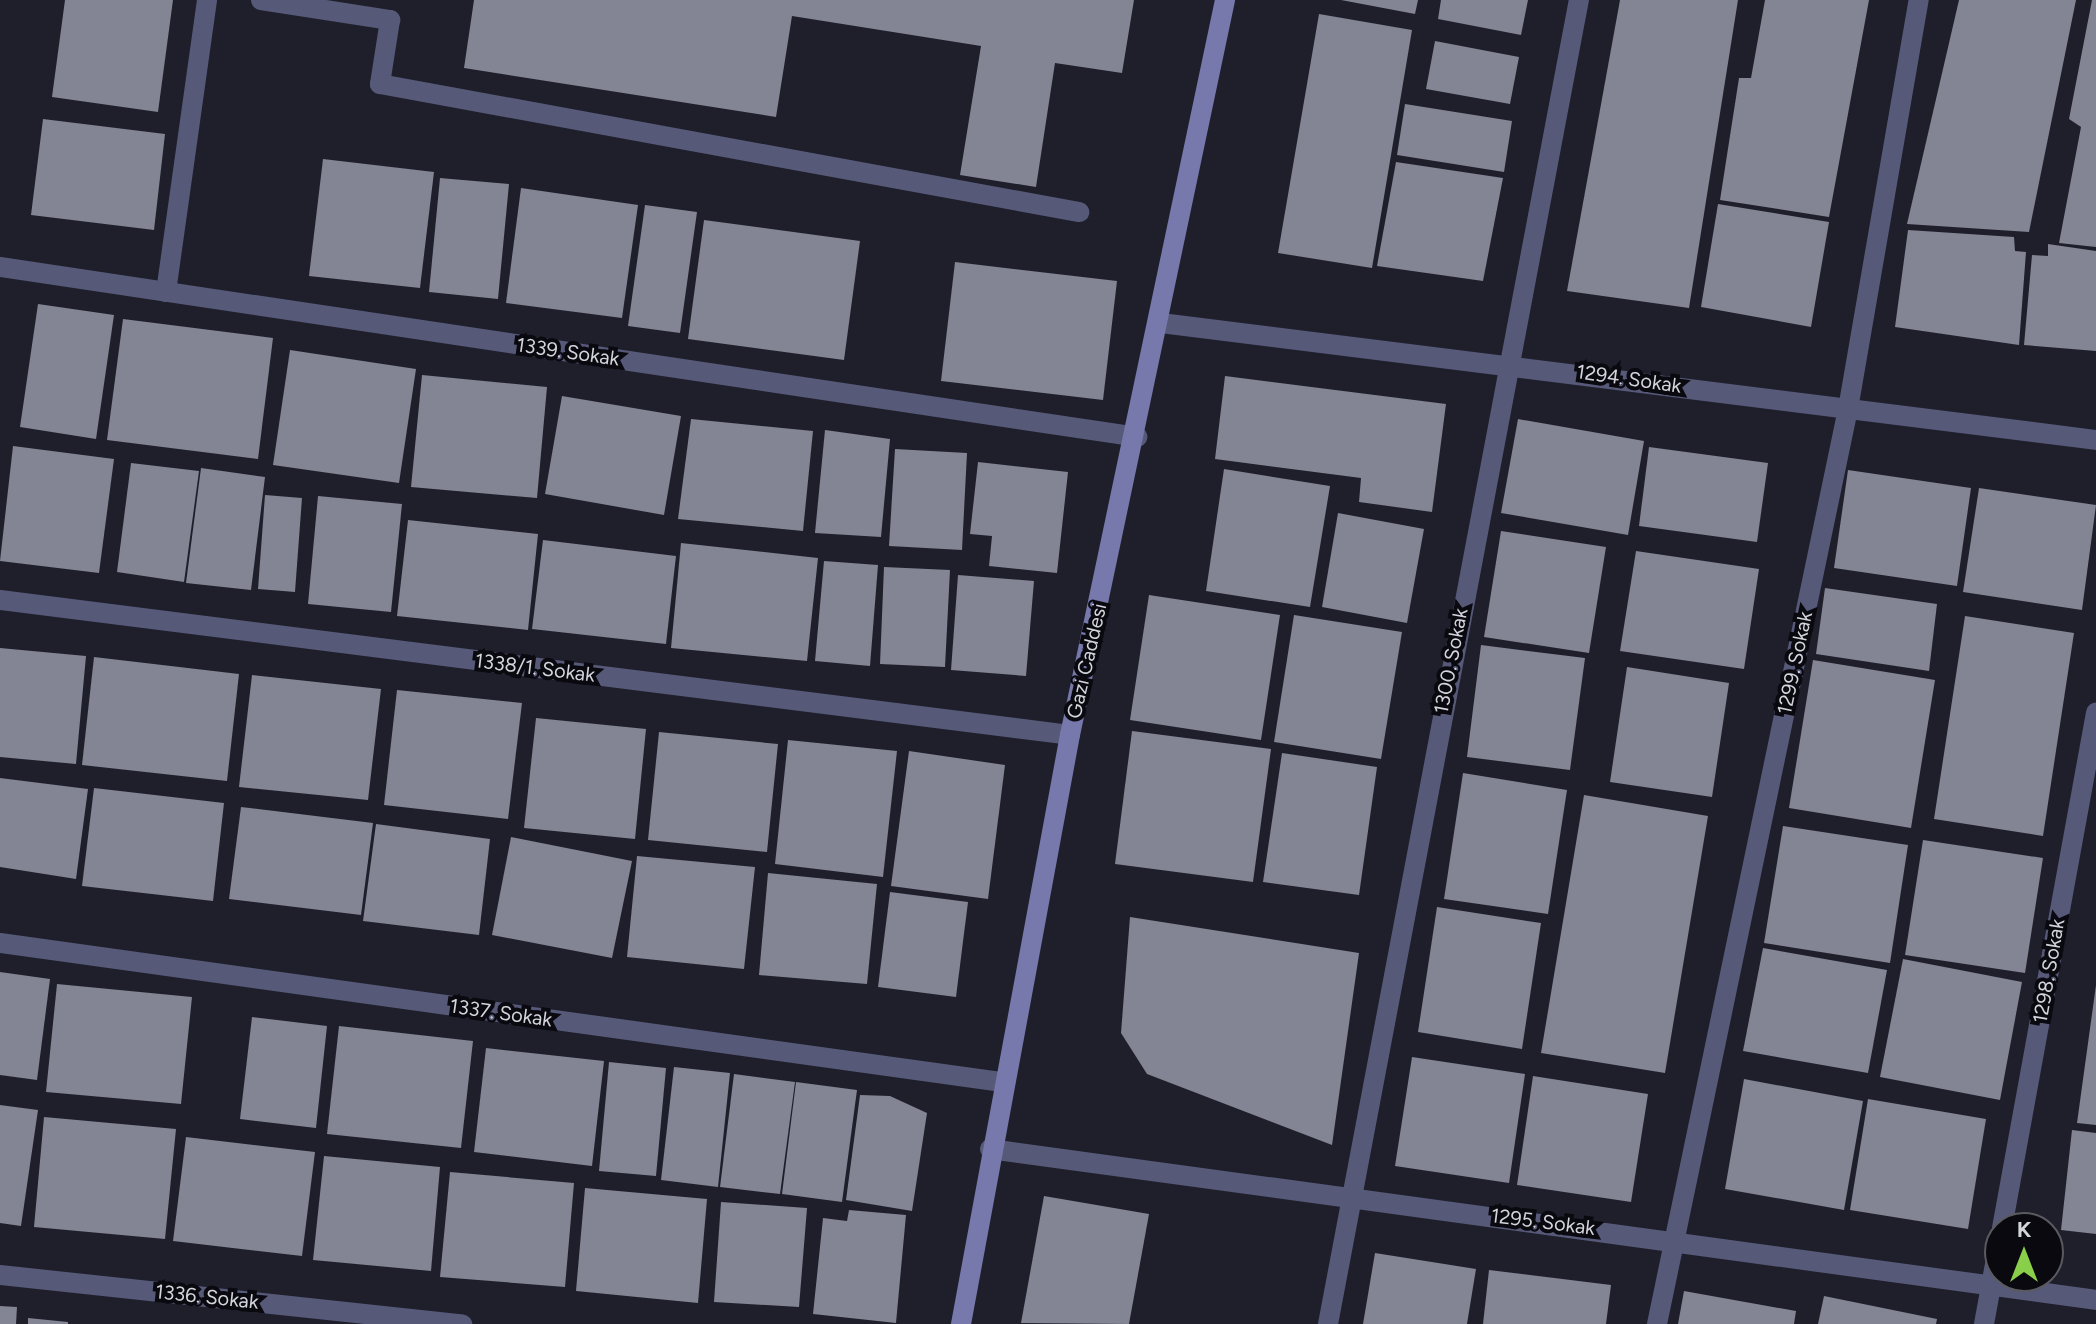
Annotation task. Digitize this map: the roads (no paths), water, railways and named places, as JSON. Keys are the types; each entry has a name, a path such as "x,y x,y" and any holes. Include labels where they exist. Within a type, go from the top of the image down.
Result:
{"main road":[{"name":"Gazi Caddesi","path":"961,1324 1002,1082 1070,735 1137,437 1225,0"}],"street":[{"path":"166,292 207,0"},
{"path":"261,0 390,20 380,84 1079,212"},
{"name":"1300. Sokak","path":"1328,1324 1507,363 1579,0"},
{"name":"1299. Sokak","path":"1657,1324 1848,409 1919,0"},
{"name":"1339. Sokak","path":"0,267 1137,437"},
{"name":"1294. Sokak","path":"1161,323 1507,363 2096,440"},
{"name":"1338/1. Sokak","path":"0,600 1070,735"},
{"name":"1298. Sokak","path":"2005,1212 2096,713"},
{"name":"1337. Sokak","path":"0,943 1002,1082"},
{"name":"1295. Sokak","path":"990,1149 1674,1238 1984,1285"},
{"name":"1336. Sokak","path":"0,1275 462,1324"},
{"path":"1984,1324 1990,1292"},
{"name":"1295. Sokak","path":"2036,1292 2096,1300"}]}
